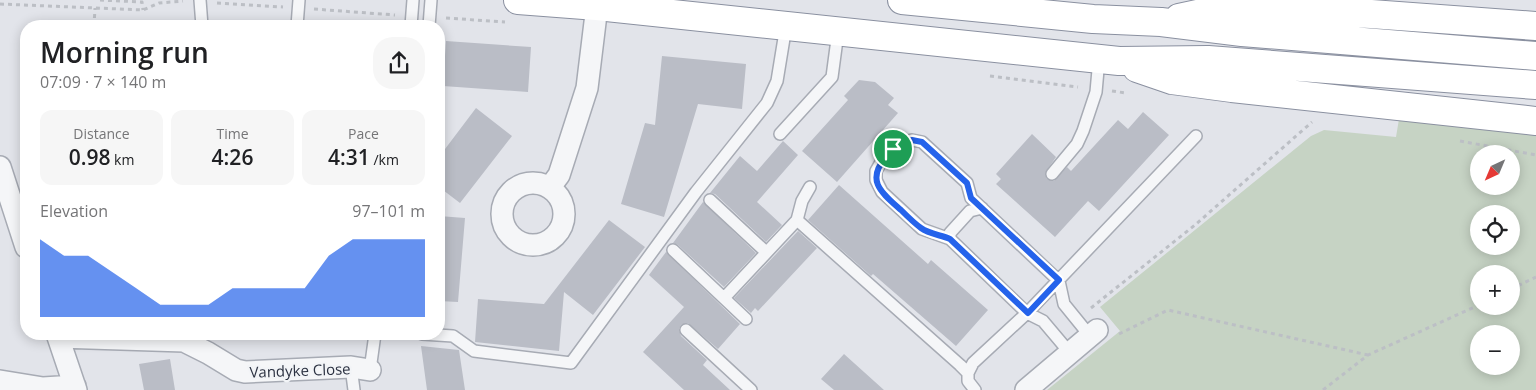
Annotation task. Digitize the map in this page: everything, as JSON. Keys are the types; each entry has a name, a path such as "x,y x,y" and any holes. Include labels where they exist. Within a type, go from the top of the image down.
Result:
{"highway":[{"path":"518,0 597,6 1109,60 1208,60 1526,84"},
{"path":"902,0 1093,19 1161,22 1260,34 1529,55"},
{"path":"1161,22 1229,7 1371,14 1536,26"},
{"path":"1109,60 1180,81 1277,94 1536,120"}],"street":[{"path":"550,187 559,175 587,88 597,6"},
{"path":"0,168 20,218"},
{"path":"1026,390 1093,333"},
{"path":"0,381 44,388 75,388 59,340"},
{"name":"Vandyke Close","path":"163,340 184,341 236,370 245,372 360,368"}],"lane":[{"path":"200,0 202,20"},
{"path":"297,20 299,0"},
{"path":"411,20 413,0"},
{"path":"429,20 431,0"},
{"path":"445,335 453,336 474,351 571,363 696,192 767,104 777,81 786,26"},
{"path":"780,134 832,77 838,32"},
{"path":"1052,174 1077,144 1109,60"},
{"path":"975,390 968,381 968,373 974,363 1028,313 1196,136"},
{"path":"1070,353 1043,321 1028,313 950,239 938,233 922,229 882,192 876,180 876,171 893,149 901,143 912,140 922,142 967,183 971,198 1059,280 1064,304 1093,333"},
{"path":"724,298 797,220 802,201 810,187"},
{"path":"710,200 766,252"},
{"path":"950,239 950,233 970,210 982,208"},
{"path":"797,220 968,373"},
{"path":"673,250 746,319"},
{"path":"686,330 751,390"},
{"path":"354,390 360,368 372,340"}],"path":[{"path":"100,0 142,2 143,10"},
{"path":"94,20 95,8"},
{"path":"1318,117 1194,224 1086,312 1093,333 1106,340 1168,310 1368,356"},
{"path":"1520,285 1536,277"},
{"path":"1322,390 1368,356 1470,309"}],"green space":[{"path":"1399,119 1536,130 1536,390 1047,390 1120,331 1100,307 1311,136 1324,130 1396,137"}],"building":[{"path":"446,41 531,47 528,92 445,86"},
{"path":"662,56 746,64 742,109 698,104 664,217 621,204 645,123 655,125"},
{"path":"859,80 875,82 894,98 888,105 898,113 837,182 802,151 848,100 844,96"},
{"path":"476,108 512,136 460,203 445,192 445,149"},
{"path":"1143,112 1169,135 1099,211 1088,201 1055,237 996,184 1001,179 996,174 1032,134 1056,157 1045,173 1047,179 1054,181 1067,167 1071,171 1118,120 1128,129"},
{"path":"783,141 798,155 757,202 782,225 766,242 715,194 710,193 740,156 757,171"},
{"path":"839,185 928,264 931,260 988,310 956,346 873,274 871,276 808,220"},
{"path":"703,202 756,253 724,287 678,245 673,243"},
{"path":"445,216 465,218 458,302 445,301"},
{"path":"609,220 645,247 593,315 564,292 559,351 475,342 478,299 544,304"},
{"path":"798,231 817,248 758,311 755,308 751,313 734,298"},
{"path":"666,252 740,324 718,349 688,323 681,325 679,329 681,336 707,360 703,365 730,390 684,390 643,352 684,307 649,275"},
{"path":"421,346 459,350 465,390 427,390"},
{"path":"844,354 884,390 834,390 821,379"},
{"path":"170,359 175,390 144,390 139,364"}],"route":[{"path":"912,140 922,142 967,183 971,198 1059,280 1028,313 950,239 938,233 922,229 882,192 876,180 876,171 893,149 901,143 912,140"}]}
